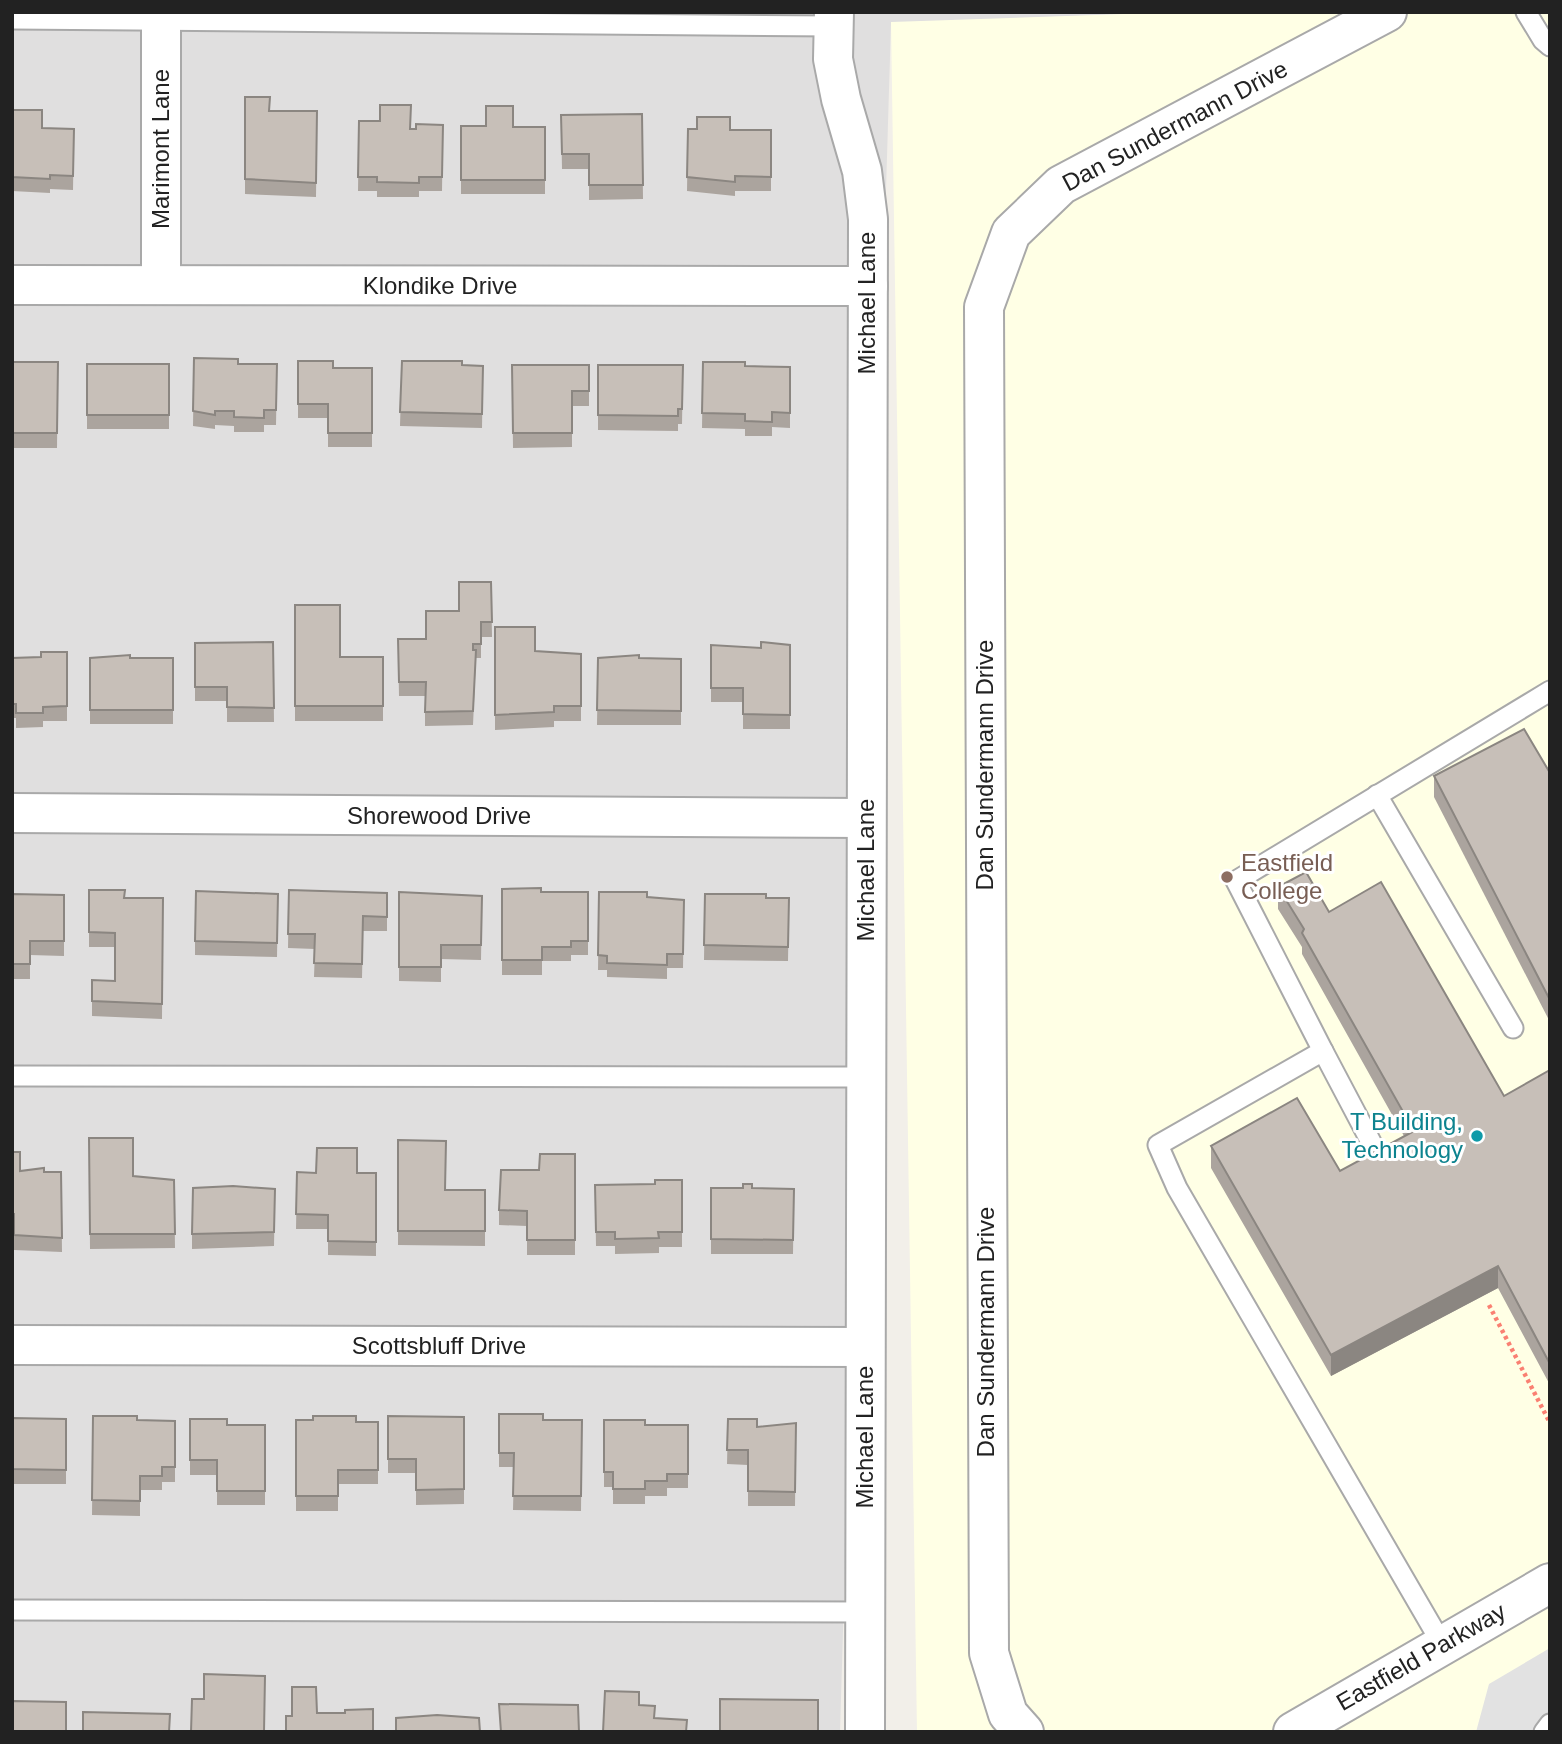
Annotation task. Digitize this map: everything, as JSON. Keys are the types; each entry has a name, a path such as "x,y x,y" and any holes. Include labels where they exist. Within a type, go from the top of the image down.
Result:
{"street":[{"name":"Dan Sundermann Drive","path":"1024,1732 1008,1714 989,1653 984,307 1011,233 1061,185 1387,12"},
{"name":"Marimont Lane","path":"161,16 161,285"},
{"name":"Michael Lane","path":"834,19 833,59 841,99 862,171 867,219 865,1732"},
{"name":"Klondike Drive","path":"12,285 867,286"},
{"name":"Shorewood Drive","path":"12,813 866,818"},
{"name":"Scottsbluff Drive","path":"12,1345 866,1347"},
{"name":"Eastfield Parkway","path":"1293,1732 1550,1583"}],"lane":[{"path":"1526,12 1543,40 1550,46"},
{"path":"12,19 161,16 834,19"},
{"path":"1371,1142 1236,881 1550,691"},
{"path":"1377,795 1513,1028"},
{"path":"1323,1051 1158,1145 1177,1188 1442,1644"},
{"path":"12,1076 867,1077"},
{"path":"12,1610 866,1612"},
{"path":"1544,1732 1550,1724"}],"path":[{"path":"1489,1305 1550,1423"}],"shaded area":[{"path":"12,12 1183,12 891,23 840,1732 12,1732"},
{"name":"Eastfield College","path":"1183,12 1550,12 1550,1732 917,1732 891,22"},
{"path":"1550,1648 1550,1732 1476,1732 1489,1684"}],"building":[{"path":"245,97 270,97 269,111 317,111 316,183 245,179"},
{"path":"380,105 411,105 410,129 416,129 416,124 443,125 442,177 419,177 419,183 377,182 377,177 358,177 359,121 380,121"},
{"path":"486,106 513,106 513,127 545,127 545,180 461,180 461,126 486,126"},
{"path":"12,110 42,110 42,128 74,129 73,176 50,175 50,179 12,177"},
{"path":"642,114 643,185 589,185 589,154 562,154 561,115"},
{"path":"697,117 730,117 730,130 771,130 771,177 735,176 735,182 687,177 688,129 697,129"},
{"path":"194,358 238,359 238,364 277,364 276,410 264,410 264,418 234,417 234,411 215,411 215,415 193,411"},
{"path":"298,361 333,361 333,368 372,368 372,433 328,433 328,404 298,404"},
{"path":"402,361 462,361 462,365 483,366 482,414 400,412"},
{"path":"12,362 58,362 57,433 12,433"},
{"path":"703,362 745,362 745,366 790,367 790,413 772,412 772,422 745,421 745,414 702,413"},
{"path":"87,364 169,364 169,415 87,415"},
{"path":"512,365 589,365 589,391 572,391 572,433 513,433"},
{"path":"598,365 683,365 682,409 678,409 678,416 598,415"},
{"path":"459,582 491,582 492,622 481,622 481,644 473,644 473,650 476,650 473,711 425,712 426,682 399,682 398,639 426,639 426,611 459,611"},
{"path":"295,605 340,605 340,657 383,657 383,706 295,706"},
{"path":"495,627 535,627 535,651 581,654 581,706 554,706 554,712 495,715"},
{"path":"273,642 274,708 227,707 227,687 195,687 195,643"},
{"path":"761,642 790,645 790,715 743,714 743,688 711,688 711,645 761,648"},
{"path":"41,652 67,652 67,706 43,707 43,713 16,713 16,704 12,704 12,658 41,657"},
{"path":"130,655 130,658 173,658 173,710 90,710 90,658"},
{"path":"639,655 639,658 681,659 681,711 597,710 598,658"},
{"path":"1524,729 1550,773 1550,1000 1434,776"},
{"name":"T Building, Technology","path":"1306,872 1329,912 1381,882 1504,1096 1550,1070 1550,1364 1498,1266 1331,1355 1211,1146 1297,1098 1340,1171 1414,1131 1302,933 1304,929 1278,887"},
{"path":"541,888 541,892 588,892 588,941 571,941 571,947 542,947 542,960 502,960 502,889"},
{"path":"89,890 125,890 124,898 163,898 162,1004 92,1001 92,980 115,981 115,933 89,932"},
{"path":"289,890 387,893 387,917 363,916 362,964 314,963 315,934 288,934"},
{"path":"196,891 278,894 277,943 195,941"},
{"path":"399,892 482,896 481,945 441,945 441,967 399,967"},
{"path":"599,892 647,892 647,897 684,900 683,954 667,954 667,965 607,963 607,956 598,955"},
{"path":"12,894 64,895 64,941 30,941 30,964 12,964"},
{"path":"705,894 766,894 766,898 789,898 788,947 704,945"},
{"path":"89,1138 133,1138 133,1176 174,1180 175,1234 90,1234"},
{"path":"398,1140 446,1141 445,1190 485,1190 485,1231 398,1231"},
{"path":"317,1148 357,1148 357,1173 376,1173 376,1242 328,1241 328,1215 296,1214 297,1172 316,1173"},
{"path":"12,1152 20,1152 20,1171 44,1168 44,1172 61,1172 62,1238 14,1235"},
{"path":"540,1154 575,1154 575,1240 527,1240 527,1211 499,1210 501,1170 539,1170"},
{"path":"655,1180 682,1180 682,1232 658,1232 659,1238 615,1239 615,1232 596,1232 595,1185 655,1184"},
{"path":"743,1184 752,1184 752,1188 794,1189 793,1240 711,1239 711,1188 743,1188"},
{"path":"233,1186 275,1189 274,1232 192,1234 193,1188"},
{"path":"499,1414 543,1414 543,1420 582,1420 581,1496 513,1496 514,1453 499,1453"},
{"path":"93,1416 137,1416 137,1420 175,1421 175,1467 162,1467 162,1476 140,1476 140,1501 92,1500"},
{"path":"313,1416 356,1416 356,1422 378,1422 378,1470 338,1470 338,1496 296,1496 296,1420 313,1420"},
{"path":"388,1416 464,1417 464,1489 416,1490 416,1459 388,1459"},
{"path":"12,1418 66,1419 66,1470 12,1469"},
{"path":"190,1419 227,1419 227,1425 265,1425 265,1491 217,1491 217,1460 190,1460"},
{"path":"728,1419 757,1419 757,1427 796,1423 795,1492 748,1491 748,1450 727,1450"},
{"path":"604,1420 645,1420 645,1425 688,1425 688,1474 667,1474 667,1481 645,1481 645,1489 613,1489 613,1472 604,1472"},
{"path":"204,1674 265,1676 264,1732 191,1732 192,1699 204,1699"},
{"path":"292,1687 316,1687 317,1713 373,1709 373,1732 286,1732 286,1716 292,1716"},
{"path":"605,1691 639,1692 639,1705 655,1706 654,1718 687,1720 686,1732 603,1732"},
{"path":"720,1699 818,1700 818,1732 720,1732"},
{"path":"12,1701 66,1702 66,1732 12,1732"},
{"path":"499,1704 578,1705 579,1732 501,1732"},
{"path":"83,1712 170,1714 169,1732 83,1732"},
{"path":"437,1715 479,1718 480,1732 396,1732 396,1718"}],"place":[{"name":"Eastfield College","path":"1227,877"},
{"name":"T Building, Technology","path":"1477,1136"}]}
